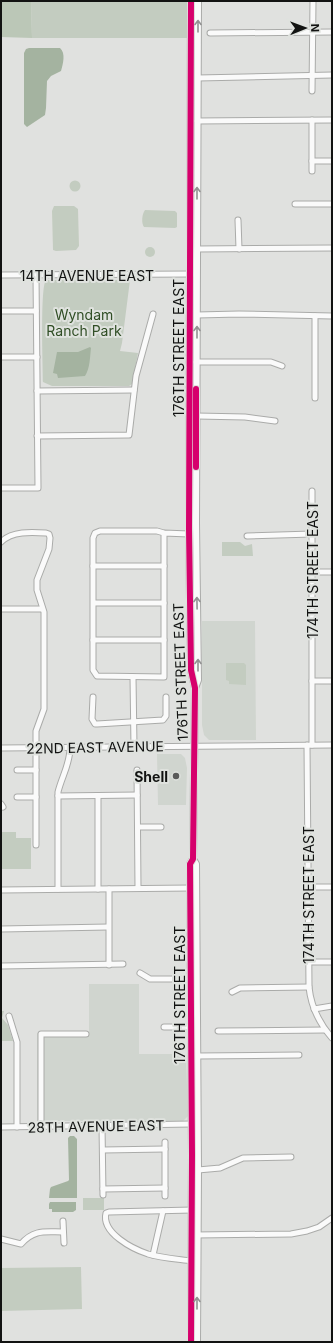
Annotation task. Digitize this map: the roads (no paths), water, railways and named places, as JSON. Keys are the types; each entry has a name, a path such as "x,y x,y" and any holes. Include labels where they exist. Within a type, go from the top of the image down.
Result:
{"main road":[{"name":"176TH STREET EAST","path":"191,1 191,201 193,274 189,534 191,670 195,688 193,859 190,864 192,976 192,1210 195,1235 192,1261 191,1342"},
{"name":"176TH STREET EAST","path":"195,688 198,680 196,523 197,315 193,274 197,249 198,1"},
{"path":"191,44 194,50 195,74 198,78"},
{"path":"191,201 193,208 194,245 197,249"},
{"path":"190,391 196,391"},
{"path":"189,490 193,497 193,519 196,523"},
{"path":"189,534 193,538 194,558 197,566"},
{"name":"176TH STREET EAST","path":"193,859 196,864 198,1170 195,1235 197,1342"},
{"path":"192,976 194,974 194,1001 197,1004"},
{"path":"192,1124 195,1126 195,1146 198,1151"}],"street":[{"path":"312,91 313,1"},
{"path":"210,33 332,32"},
{"path":"198,78 332,75"},
{"path":"312,120 312,171"},
{"path":"197,121 332,120"},
{"path":"312,161 332,161"},
{"path":"295,204 332,204"},
{"path":"238,220 239,249"},
{"path":"197,249 332,248"},
{"name":"14TH AVENUE EAST","path":"1,275 193,274"},
{"path":"1,488 38,488 36,275"},
{"path":"1,312 36,311"},
{"path":"37,436 128,435 137,369 153,314"},
{"path":"197,315 239,314 332,316"},
{"path":"315,316 315,398"},
{"path":"1,357 37,357"},
{"path":"196,362 271,362 282,366"},
{"path":"37,391 134,390"},
{"path":"197,416 245,417 275,421"},
{"name":"174TH STREET EAST","path":"312,491 312,681 308,962 309,987 314,1009 325,1030 332,1038"},
{"path":"164,533 164,677 99,677 93,670 93,538 95,533 100,531 157,531 164,533 189,534"},
{"path":"1,542 12,535 22,533 46,533 50,536 49,549 37,580 37,590 44,612 44,709 36,731 36,845"},
{"path":"247,536 312,534"},
{"path":"93,566 164,566"},
{"path":"312,572 332,572"},
{"path":"94,603 164,603"},
{"path":"1,609 42,609"},
{"path":"93,640 164,640"},
{"path":"134,677 134,747"},
{"path":"312,681 332,681"},
{"path":"93,697 92,717 94,722 97,724 163,720 166,716 166,697"},
{"name":"22ND EAST AVENUE","path":"1,748 332,745"},
{"path":"58,890 58,796 60,785 69,762 70,748"},
{"path":"17,770 36,770"},
{"path":"137,770 138,888"},
{"path":"58,796 138,795"},
{"path":"98,796 98,889"},
{"path":"17,797 36,797"},
{"path":"138,827 161,827"},
{"path":"308,887 332,887"},
{"path":"1,890 191,888"},
{"path":"109,889 109,964"},
{"path":"1,928 108,927"},
{"path":"308,962 332,962"},
{"path":"1,966 123,964"},
{"path":"140,973 147,979 192,976"},
{"path":"232,992 240,988 309,987"},
{"path":"314,1009 332,1006"},
{"path":"10,1016 17,1042 17,1127"},
{"path":"164,1027 191,1027"},
{"path":"218,1031 325,1030"},
{"path":"41,1127 41,1034 86,1034"},
{"path":"197,1056 299,1055"},
{"name":"28TH AVENUE EAST","path":"1,1127 192,1124"},
{"path":"102,1126 103,1195"},
{"path":"165,1142 165,1196"},
{"path":"103,1150 165,1150"},
{"path":"198,1170 220,1168 243,1158 291,1157"},
{"path":"103,1189 165,1188"},
{"path":"192,1210 109,1212 106,1214 106,1222 111,1232 123,1242 142,1252 192,1261"},
{"path":"153,1255 163,1211"},
{"path":"195,1235 302,1233 318,1227 332,1218"},
{"path":"63,1221 64,1243"},
{"path":"1,1239 21,1244 30,1235 35,1233 63,1232"}],"place":[{"name":"Shell","path":"176,776"}],"park label":[{"name":"Wyndam Ranch Park","path":"84,322"}]}
